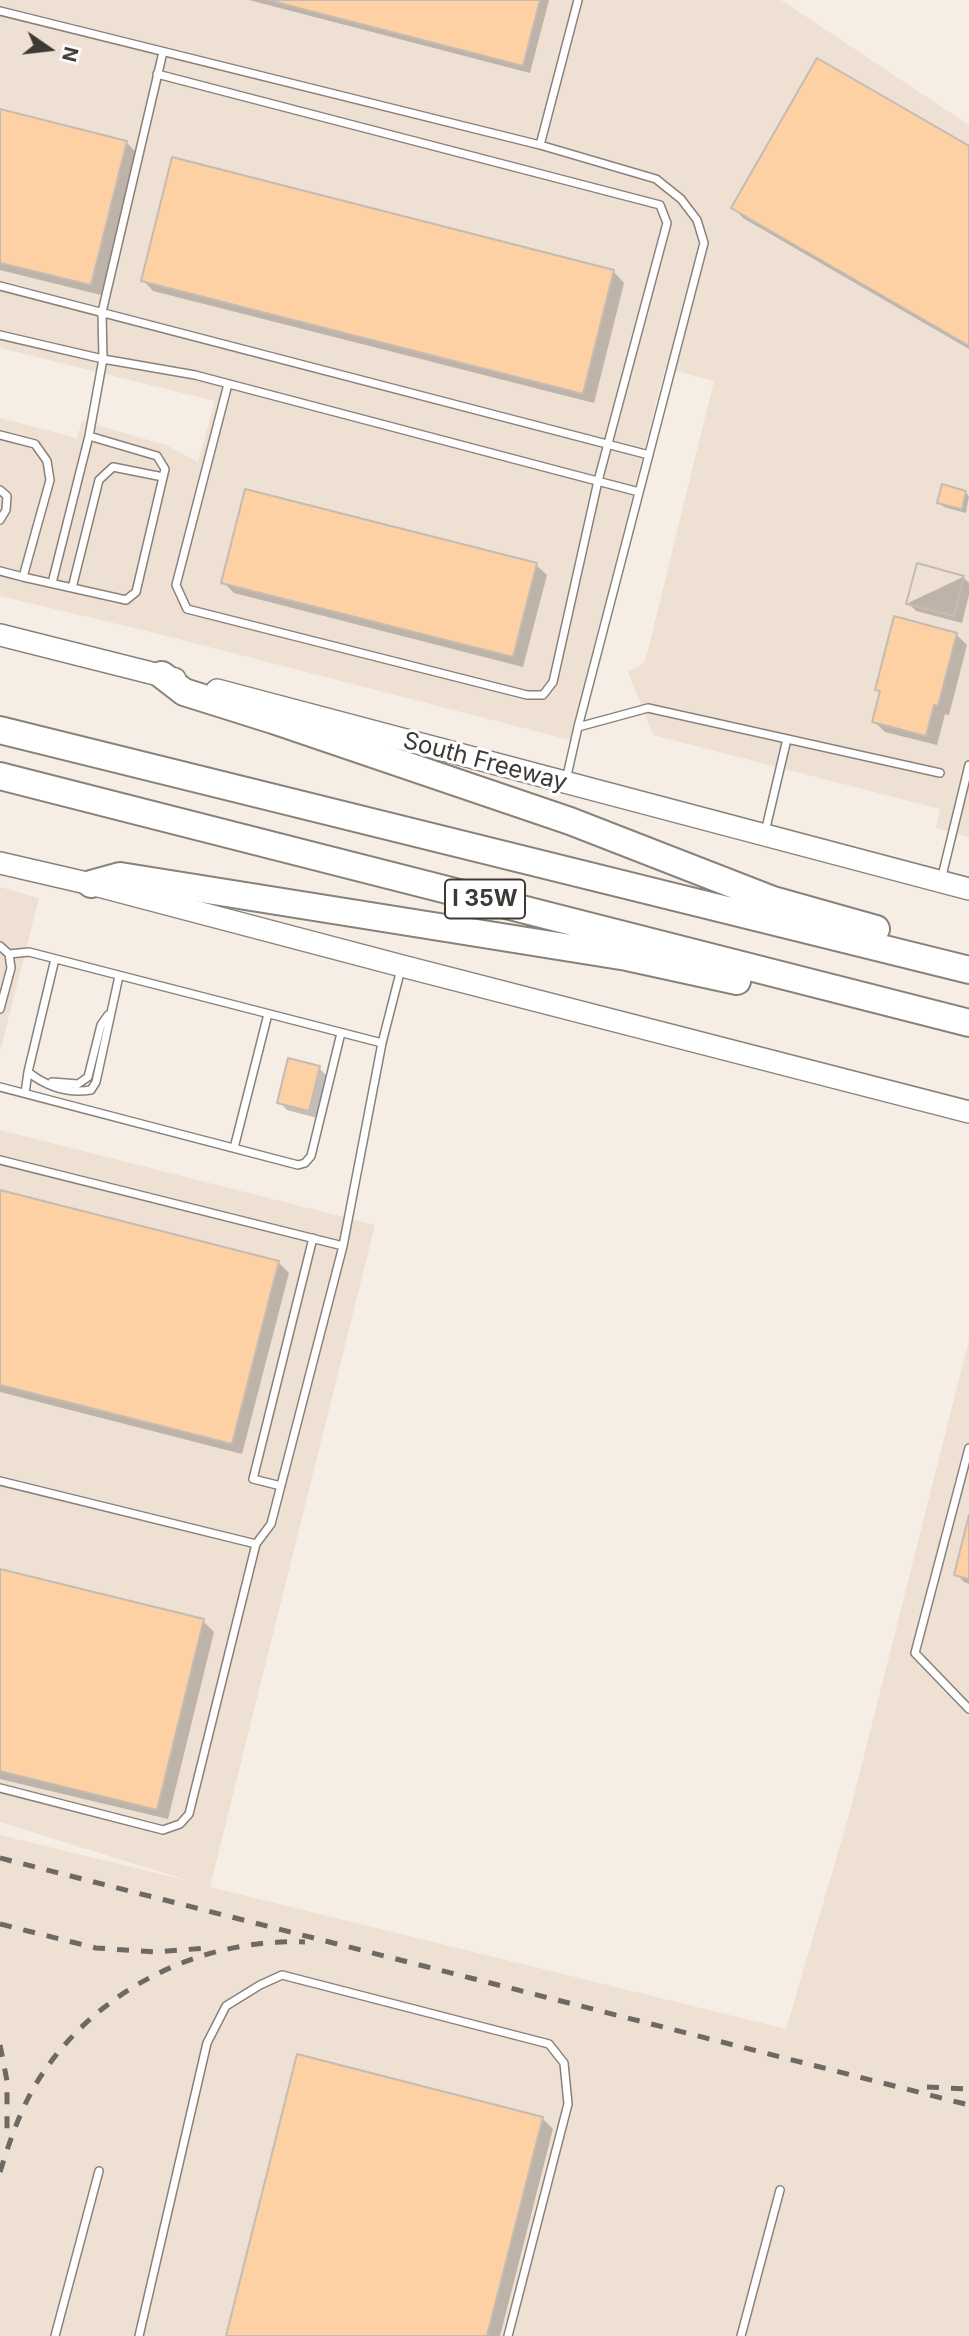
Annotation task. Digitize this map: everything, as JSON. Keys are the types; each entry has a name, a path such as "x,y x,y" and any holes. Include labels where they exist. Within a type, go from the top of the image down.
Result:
{"highway":[{"path":"162,675 184,692 285,723 569,821 762,896 969,954"},
{"name":"I 35W","path":"0,730 969,970"},
{"name":"I 35W","path":"0,776 969,1023"},
{"path":"91,884 120,877 627,957 834,1002 891,1002"}],"main road":[{"name":"South Freeway","path":"0,635 162,675 969,889"},
{"path":"0,863 91,884 402,967 969,1112"}],"lane":[{"path":"540,145 578,0"},
{"path":"0,11 540,145 656,179 681,199 697,220 704,243 565,784"},
{"path":"51,583 89,436 103,359 102,312 163,52"},
{"path":"157,74 660,205 667,223 597,481 553,682 543,695 527,695 187,609 176,585 228,384"},
{"path":"0,286 649,455"},
{"path":"0,335 103,359 195,375 639,492"},
{"path":"0,435 35,444 47,461 50,480 23,577"},
{"path":"0,571 126,600 136,592 165,469 157,456 89,436"},
{"path":"72,588 99,480 113,467 163,477"},
{"path":"0,490 7,496 6,510 0,520"},
{"path":"578,727 648,708 940,773"},
{"path":"764,836 788,739"},
{"path":"941,882 969,765"},
{"path":"0,946 9,954 11,968 0,1009"},
{"path":"9,954 29,952 382,1043"},
{"path":"25,1093 55,959"},
{"path":"0,1788 163,1830 180,1824 189,1814 256,1544 271,1524 343,1246 382,1043 402,967"},
{"path":"28,1072 40,1082 77,1092 91,1090 96,1082 119,976"},
{"path":"40,1082 78,1084 88,1077 101,1025 111,1011"},
{"path":"234,1148 268,1014"},
{"path":"0,1087 298,1165 305,1163 311,1156 341,1033"},
{"path":"0,1160 343,1246"},
{"path":"281,1486 253,1479 313,1238"},
{"path":"969,1448 915,1653 969,1709"},
{"path":"0,1480 256,1544"},
{"path":"139,2336 207,2043 226,2006 282,1975 549,2044 564,2063 568,2105 508,2336"},
{"path":"55,2336 99,2171"},
{"path":"741,2336 780,2190"}],"shaded area":[{"path":"0,0 781,0 969,125 969,837 936,828 940,809 653,735 628,672 645,662 714,381 665,368 570,740 0,596 0,418 77,438 82,421 166,445 198,462 215,401 0,348"},
{"path":"0,887 39,898 0,1052"},
{"path":"0,1130 375,1225 210,1887 786,2029 849,1815 969,1340 969,2336 0,2336 0,1835 193,1882 0,1822"}],"building":[{"path":"268,0 540,0 523,66"},
{"path":"817,58 969,146 969,346 731,208"},
{"path":"0,109 127,141 91,285 0,263"},
{"path":"172,157 614,270 583,394 141,281"},
{"path":"942,484 966,491 962,509 937,503"},
{"path":"245,489 537,563 513,657 221,583"},
{"path":"917,563 964,576 954,616 906,604"},
{"path":"917,563 964,576 954,616 906,604"},
{"path":"894,616 957,633 938,706 934,705 926,736 872,722 880,691 875,690"},
{"path":"288,1058 320,1066 309,1111 277,1103"},
{"path":"0,1190 279,1261 232,1444 0,1385"},
{"path":"969,1515 969,1579 954,1575"},
{"path":"0,1569 204,1619 157,1810 0,1771"},
{"path":"297,2054 543,2117 487,2336 226,2336"}],"railway":[{"path":"0,1858 969,2105"},
{"path":"0,1924 96,1948 156,1952 206,1948"},
{"path":"0,2172 34,2087 57,2054 85,2024 116,1999 150,1978 186,1961 264,1943 305,1942"},
{"path":"0,2045 7,2081 7,2134"},
{"path":"927,2087 969,2089"}]}
